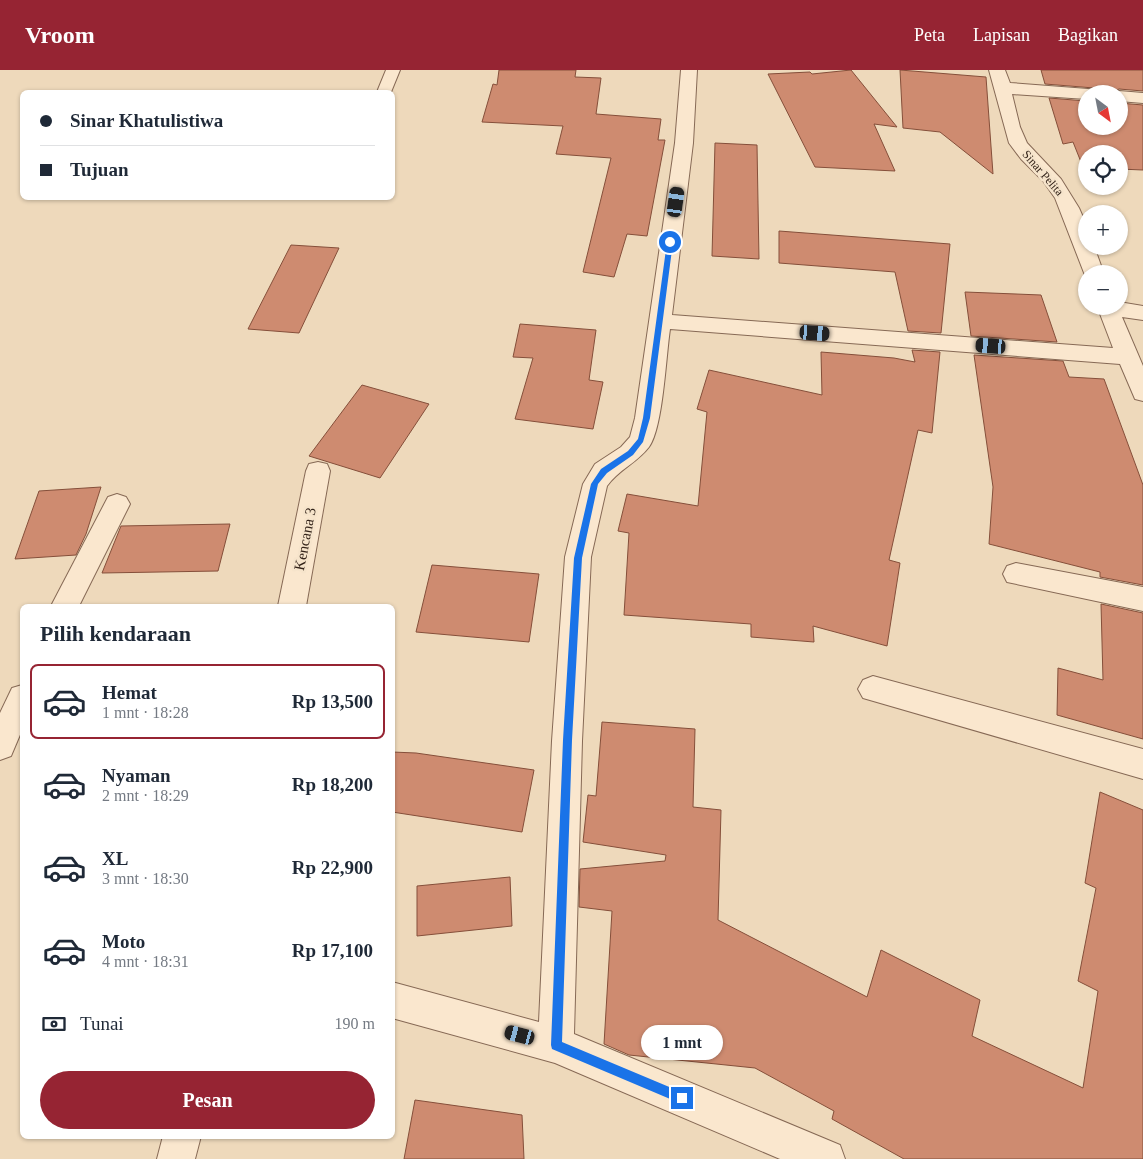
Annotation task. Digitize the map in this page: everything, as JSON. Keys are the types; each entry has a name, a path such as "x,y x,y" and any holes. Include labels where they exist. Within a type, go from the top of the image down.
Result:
{"street":[{"path":"556,1045 567,740 578,558 595,484 604,471 630,453 641,440 646,418 684,143 689,70"},
{"name":"Sinar Pelita","path":"997,70 1004,88 1014,134 1019,145 1053,180 1065,198 1091,265"},
{"path":"1004,88 1078,93"},
{"path":"1128,97 1143,98"},
{"path":"1128,310 1143,313"},
{"path":"1110,315 1143,393"},
{"path":"659,321 1128,356"},
{"name":"Kencana 3","path":"292,604 318,471"},
{"path":"66,604 117,504"},
{"path":"1016,574 1143,599"},
{"path":"873,689 1143,764"},
{"path":"0,746 20,702"},
{"path":"395,1001 556,1045 826,1159"},
{"path":"176,1159 181,1139"}],"lane":[{"path":"385,90 393,70"}],"building":[{"path":"499,70 576,70 575,77 601,78 596,114 661,119 658,140 665,140 647,236 627,234 614,277 583,272 611,158 556,154 563,126 482,122 493,84 497,85"},
{"path":"851,70 897,127 874,124 895,171 815,167 768,74 810,72 812,74"},
{"path":"900,70 986,77 993,174 940,132 903,128"},
{"path":"1041,70 1143,70 1143,91 1128,90 1128,85 1078,85 1078,87 1045,84"},
{"path":"1049,98 1078,100 1078,135 1128,135 1128,104 1143,105 1143,170 1128,169 1128,145 1078,145 1078,154 1073,142 1063,144"},
{"path":"715,143 757,145 759,259 712,256"},
{"path":"779,231 950,244 941,333 908,331 895,272 779,263"},
{"path":"291,245 339,248 299,333 248,329"},
{"path":"965,292 1041,295 1057,342 971,336"},
{"path":"520,324 596,330 589,380 603,382 593,429 515,419 533,358 513,357"},
{"path":"912,350 940,352 932,433 918,430 889,560 900,563 887,646 813,626 814,642 751,637 751,624 624,615 629,533 618,531 627,494 698,506 707,412 697,409 709,370 822,395 821,352 894,358 915,362"},
{"path":"974,355 1063,361 1069,377 1104,379 1143,485 1143,585 1100,577 1100,572 989,544 993,487"},
{"path":"362,385 429,404 380,478 309,456"},
{"path":"101,487 86,534 76,555 15,559 39,491"},
{"path":"230,524 218,571 102,573 121,526"},
{"path":"432,565 539,574 529,642 416,632"},
{"path":"1101,604 1143,613 1143,739 1057,715 1058,668 1103,680"},
{"path":"602,722 695,729 693,807 721,810 718,920 867,997 881,950 980,1000 972,1036 1083,1088 1098,991 1078,981 1096,888 1085,883 1100,792 1143,810 1143,1159 904,1159 832,1119 834,1111 755,1068 629,1055 604,1044 612,911 579,907 580,869 665,861 666,855 583,842 588,795 596,796"},
{"path":"395,752 416,753 534,770 522,832 395,812"},
{"path":"510,877 512,926 417,936 417,886"},
{"path":"415,1100 522,1115 524,1159 404,1159"}],"route":[{"path":"670,242 646,418 641,440 630,453 604,471 595,484 578,558 567,740 556,1045 682,1098"}]}
